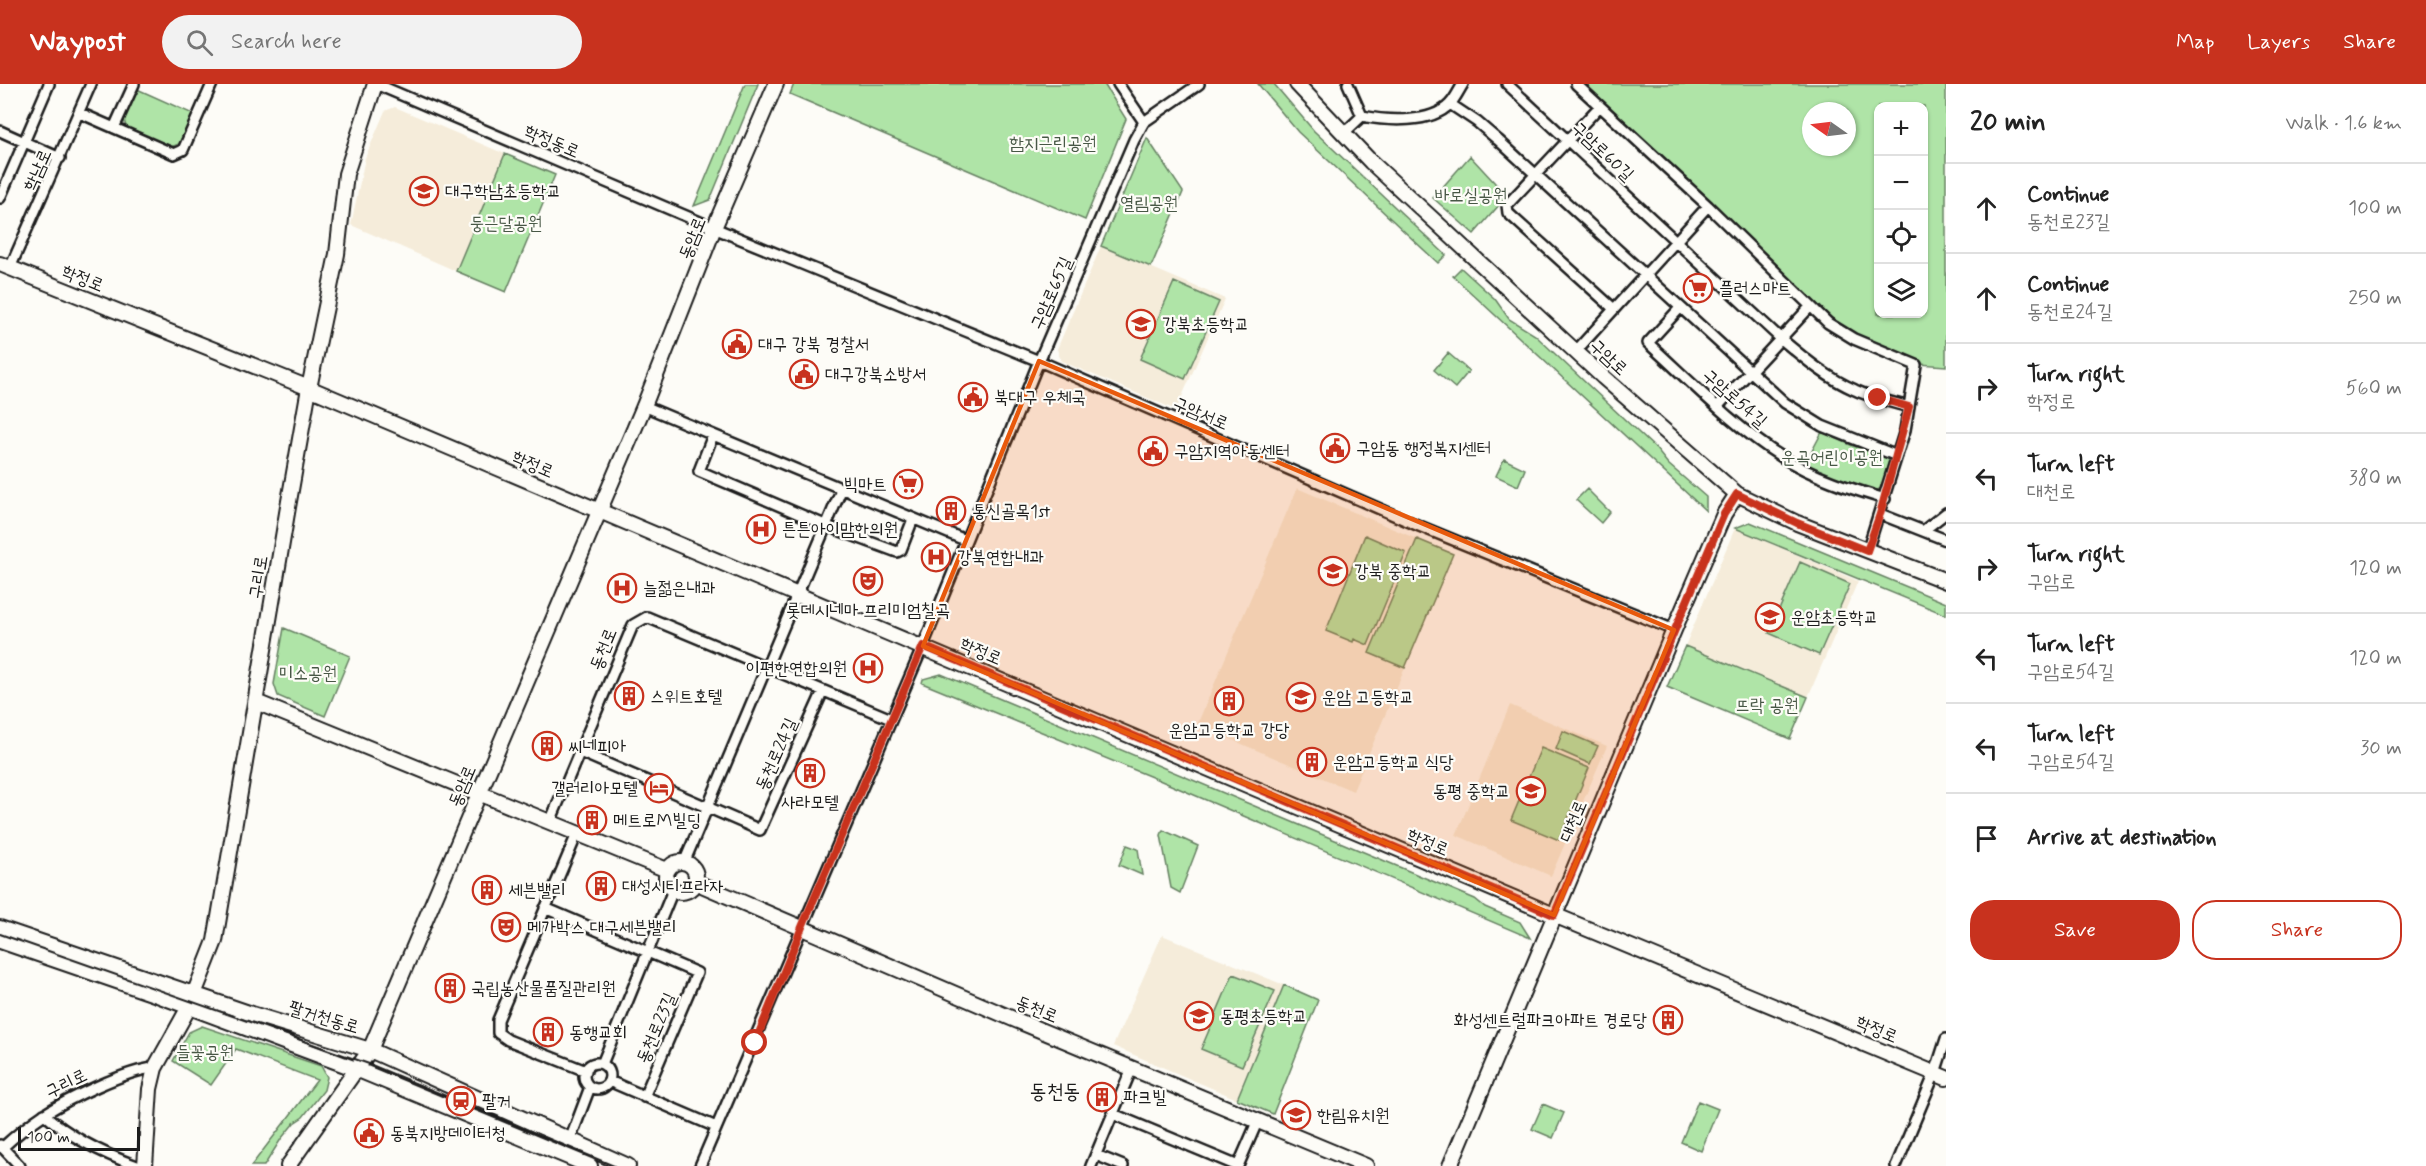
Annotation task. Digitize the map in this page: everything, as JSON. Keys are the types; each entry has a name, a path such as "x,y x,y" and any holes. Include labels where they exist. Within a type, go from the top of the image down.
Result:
{"main road":[{"name":"구리로","path":"145,1166 150,1089 155,1068 189,1008 216,941 309,388 337,254 346,174 376,84"},
{"name":"동암로","path":"288,1166 370,1050 644,406 714,228 776,84"},
{"name":"구암로","path":"1297,84 1342,134 1576,351 1737,494 1797,523 1946,581"},
{"name":"학정로","path":"5,266 309,388 1554,915 1940,1075"},
{"name":"대천로","path":"1450,1166 1674,630 1724,514 1737,494"},
{"path":"256,702 668,870"},
{"path":"684,863 694,872 695,882 684,892 673,890 666,880 668,870 675,864 684,863"},
{"name":"동천로","path":"695,882 1011,1018 1366,1166"},
{"name":"팔거천동로","path":"0,928 252,1014 370,1050 628,1166"},
{"name":"팔거천동로","path":"0,941 356,1069 590,1166"}],"street":[{"path":"1,193 49,84"},
{"name":"학남로","path":"5,266 60,158 91,84"},
{"path":"114,128 134,84"},
{"path":"80,113 174,154 183,150 212,84"},
{"name":"학정동로","path":"376,84 714,228"},
{"path":"1118,84 1144,122"},
{"name":"구암로65길","path":"923,646 1039,361 1134,140 1144,122 1199,84"},
{"path":"1348,84 1362,116"},
{"path":"1362,116 1377,119 1423,117 1436,114 1450,104 1463,84"},
{"name":"구암로60길","path":"1508,84 1780,339"},
{"name":"구암로60길","path":"1576,84 1708,206"},
{"path":"1450,104 1477,122 1749,372"},
{"path":"1600,106 1507,205 1508,213 1614,309"},
{"path":"1342,134 1362,116"},
{"path":"0,131 60,158"},
{"path":"1576,351 1708,206 1828,323 1854,339 1916,365 1897,456 1867,551"},
{"name":"구암서로","path":"714,228 1039,361 1417,525 1674,630"},
{"path":"1718,406 1810,307"},
{"name":"구암로54길","path":"1680,308 1648,343 1755,439 1790,462 1825,479 1884,499"},
{"path":"1780,339 1822,372 1854,390 1909,407"},
{"name":"구암로54길","path":"1749,372 1785,404 1822,426 1897,456"},
{"path":"644,406 965,540"},
{"path":"713,435 698,468 699,471 827,526 897,552 901,550 914,519"},
{"path":"684,863 842,488"},
{"path":"1923,531 1946,513"},
{"path":"1880,514 1946,540"},
{"name":"동천로","path":"550,822 633,625 640,620 647,617 768,668"},
{"path":"700,1166 923,646"},
{"path":"768,668 891,719"},
{"name":"동천로24길","path":"708,808 760,830 823,691"},
{"path":"580,753 708,808"},
{"path":"577,834 498,1020 498,1033 508,1040 586,1071"},
{"path":"602,1064 673,890"},
{"path":"545,908 648,952"},
{"name":"동천로23길","path":"644,1096 697,973 648,952"},
{"path":"1896,1166 1940,1075 1946,1039"},
{"path":"570,1140 590,1087 585,1078 586,1071 592,1065 602,1064"},
{"path":"590,1087 601,1089 609,1081 610,1073 602,1064"},
{"name":"구리로","path":"1,1147 44,1114 120,1078 142,1069 155,1068"},
{"path":"1091,1166 1132,1068"},
{"path":"609,1081 716,1128"},
{"path":"44,1114 62,1130 116,1163 137,1166"},
{"path":"1113,1114 1238,1166 1258,1120"},
{"path":"1,1147 20,1166"},
{"path":"1096,1155 1123,1166"}],"highlighted area":[{"path":"1039,361 1674,630 1554,915 923,646"}],"shaded area":[{"name":"대구학남초등학교","path":"395,107 505,154 456,271 351,225 365,158 385,111"},
{"name":"강북초등학교","path":"1101,246 1225,299 1176,410 1061,361 1057,349"},
{"path":"1297,488 1417,539 1369,653 1405,668 1353,791 1197,725"},
{"name":"운암초등학교","path":"1735,528 1858,581 1808,697 1685,646"},
{"name":"동평 중학교","path":"1510,705 1607,746 1551,876 1456,835"},
{"name":"동평초등학교","path":"1162,935 1284,985 1237,1099 1113,1046"}],"green space":[{"path":"745,84 758,84 710,200 694,206"},
{"name":"함지근린공원","path":"794,84 1104,84 1126,119 1085,220 790,94"},
{"path":"1258,84 1274,84 1314,131 1446,255 1438,263 1298,132"},
{"path":"1580,84 1946,84 1946,366 1919,364 1847,332"},
{"path":"137,89 193,114 179,144 171,147 126,127 124,119"},
{"name":"열림공원","path":"1147,138 1183,192 1151,267 1101,246"},
{"name":"둥근달공원","path":"505,154 555,175 506,292 456,271"},
{"name":"바로실공원","path":"1470,156 1507,196 1474,234 1433,198"},
{"path":"1461,268 1495,299 1509,319 1535,335 1656,449 1668,464 1706,497 1706,511 1453,276"},
{"path":"1174,282 1219,302 1185,379 1140,359"},
{"path":"1448,353 1469,371 1455,388 1434,370"},
{"name":"운곡어린이공원","path":"1822,432 1853,446 1886,456 1890,462 1882,488 1875,491 1804,466"},
{"path":"1504,459 1525,469 1518,486 1496,476"},
{"path":"1587,489 1610,512 1601,523 1576,500"},
{"path":"1750,522 1946,603 1946,615 1735,528"},
{"path":"1365,535 1406,553 1368,645 1354,639 1353,642 1326,631"},
{"path":"1417,539 1453,554 1405,668 1369,653"},
{"path":"1800,562 1850,584 1819,655 1769,633"},
{"name":"미소공원","path":"284,628 350,656 325,716 278,696 274,684"},
{"name":"뜨락 공원","path":"1685,646 1808,697 1790,739 1667,687"},
{"path":"941,674 1475,899 1485,907 1520,922 1530,938 1159,780 922,683 923,679"},
{"path":"1563,731 1598,746 1590,764 1556,749"},
{"path":"1541,748 1589,768 1559,840 1511,820"},
{"path":"1163,830 1198,846 1180,893 1171,888 1161,835"},
{"path":"1127,845 1138,849 1142,875 1119,865"},
{"path":"1233,974 1275,991 1242,1066 1201,1049"},
{"path":"1284,985 1318,1000 1273,1114 1237,1099"},
{"name":"들꽃공원","path":"202,1026 321,1066 327,1077 324,1090 303,1117 294,1123 281,1139 264,1166 251,1166 317,1080 236,1049 211,1085 173,1061 189,1032"},
{"path":"1698,1101 1718,1109 1701,1151 1681,1142"},
{"path":"1543,1104 1564,1113 1553,1138 1532,1129"}],"railway":[{"path":"0,934 369,1064 614,1166"}],"place":[{"name":"대구학남초등학교","path":"424,191"},
{"name":"플러스마트","path":"1698,288"},
{"name":"강북초등학교","path":"1141,324"},
{"name":"대구 강북 경찰서","path":"737,344"},
{"name":"대구강북소방서","path":"804,374"},
{"name":"북대구 우체국","path":"973,397"},
{"name":"구암동 행정복지센터","path":"1335,448"},
{"name":"구암지역아동센터","path":"1153,451"},
{"name":"빅마트","path":"908,484"},
{"name":"통신골목1st","path":"951,511"},
{"name":"튼튼아이맘한의원","path":"761,529"},
{"name":"강북연합내과","path":"936,557"},
{"name":"강북 중학교","path":"1333,571"},
{"name":"롯데시네마 프리미엄칠곡","path":"868,581"},
{"name":"늘젊은내과","path":"622,588"},
{"name":"운암초등학교","path":"1770,617"},
{"name":"이편한연합의원","path":"868,668"},
{"name":"스위트호텔","path":"629,696"},
{"name":"운암 고등학교","path":"1301,697"},
{"name":"운암고등학교 강당","path":"1229,701"},
{"name":"씨네피아","path":"547,746"},
{"name":"운암고등학교 식당","path":"1312,762"},
{"name":"사라모텔","path":"810,773"},
{"name":"갤러리아모텔","path":"659,788"},
{"name":"동평 중학교","path":"1531,791"},
{"name":"메트로M빌딩","path":"592,820"},
{"name":"대성시티프라자","path":"601,886"},
{"name":"세븐밸리","path":"487,890"},
{"name":"메가박스 대구세븐밸리","path":"506,927"},
{"name":"국립농산물품질관리원","path":"450,988"},
{"name":"동평초등학교","path":"1199,1016"},
{"name":"화성센트럴파크아파트 경로당","path":"1668,1020"},
{"name":"동행교회","path":"548,1032"},
{"name":"파크빌","path":"1102,1097"},
{"name":"팔거","path":"461,1101"},
{"name":"한림유치원","path":"1296,1115"},
{"name":"동북지방데이터청","path":"369,1133"}],"district":[{"name":"동천동","path":"1055,1091"}],"route":[{"path":"755,1043 802,927 923,646 1554,915 1724,514 1737,494 1797,523 1867,551 1905,430 1909,407 1878,398"}]}
